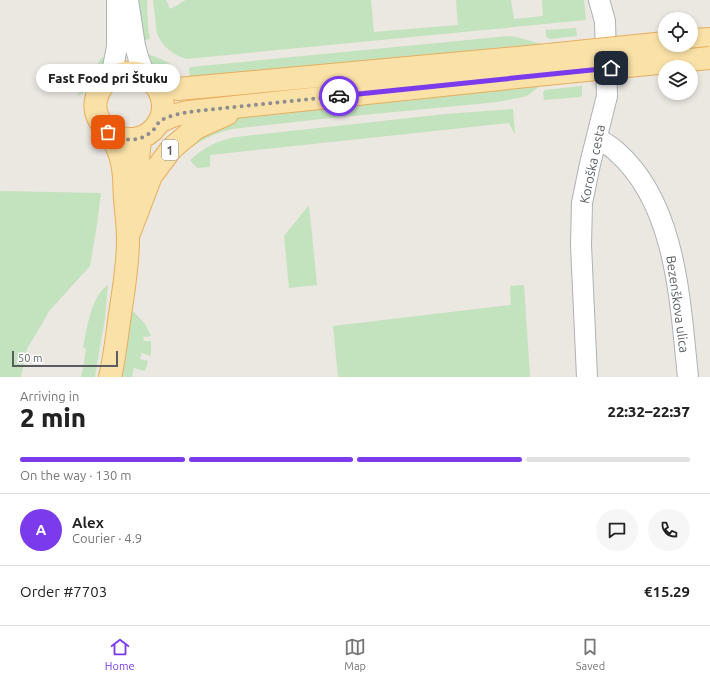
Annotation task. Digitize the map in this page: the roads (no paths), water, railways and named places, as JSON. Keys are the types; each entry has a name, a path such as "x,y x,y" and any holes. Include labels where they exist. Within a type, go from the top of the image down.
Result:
{"main road":[{"path":"698,40 710,39"},
{"name":"1","path":"110,377 114,360 124,288 128,237 135,202 140,138 151,132 159,122 172,116 188,112 547,65 658,44"},
{"name":"1","path":"128,237 123,164 119,150 97,117 96,101 103,84 111,77 123,73 135,73 170,88 182,89 547,65 710,58"},
{"path":"151,81 162,97 163,110 159,122"},
{"name":"1","path":"128,237 151,176 172,148 196,128 222,116 255,104"},
{"path":"108,132 123,140 140,138"}],"street":[{"path":"111,77 117,47 118,0"},
{"path":"128,0 135,46 139,60 151,81"},
{"name":"Koroška cesta","path":"587,377 581,246 582,203 607,96 605,21 599,0"},
{"name":"Bezenškova ulica","path":"597,138 616,151 627,162 648,190 665,231 677,277 688,377"}],"place":[{"name":"Fast Food pri Štuku","path":"108,132"}]}
